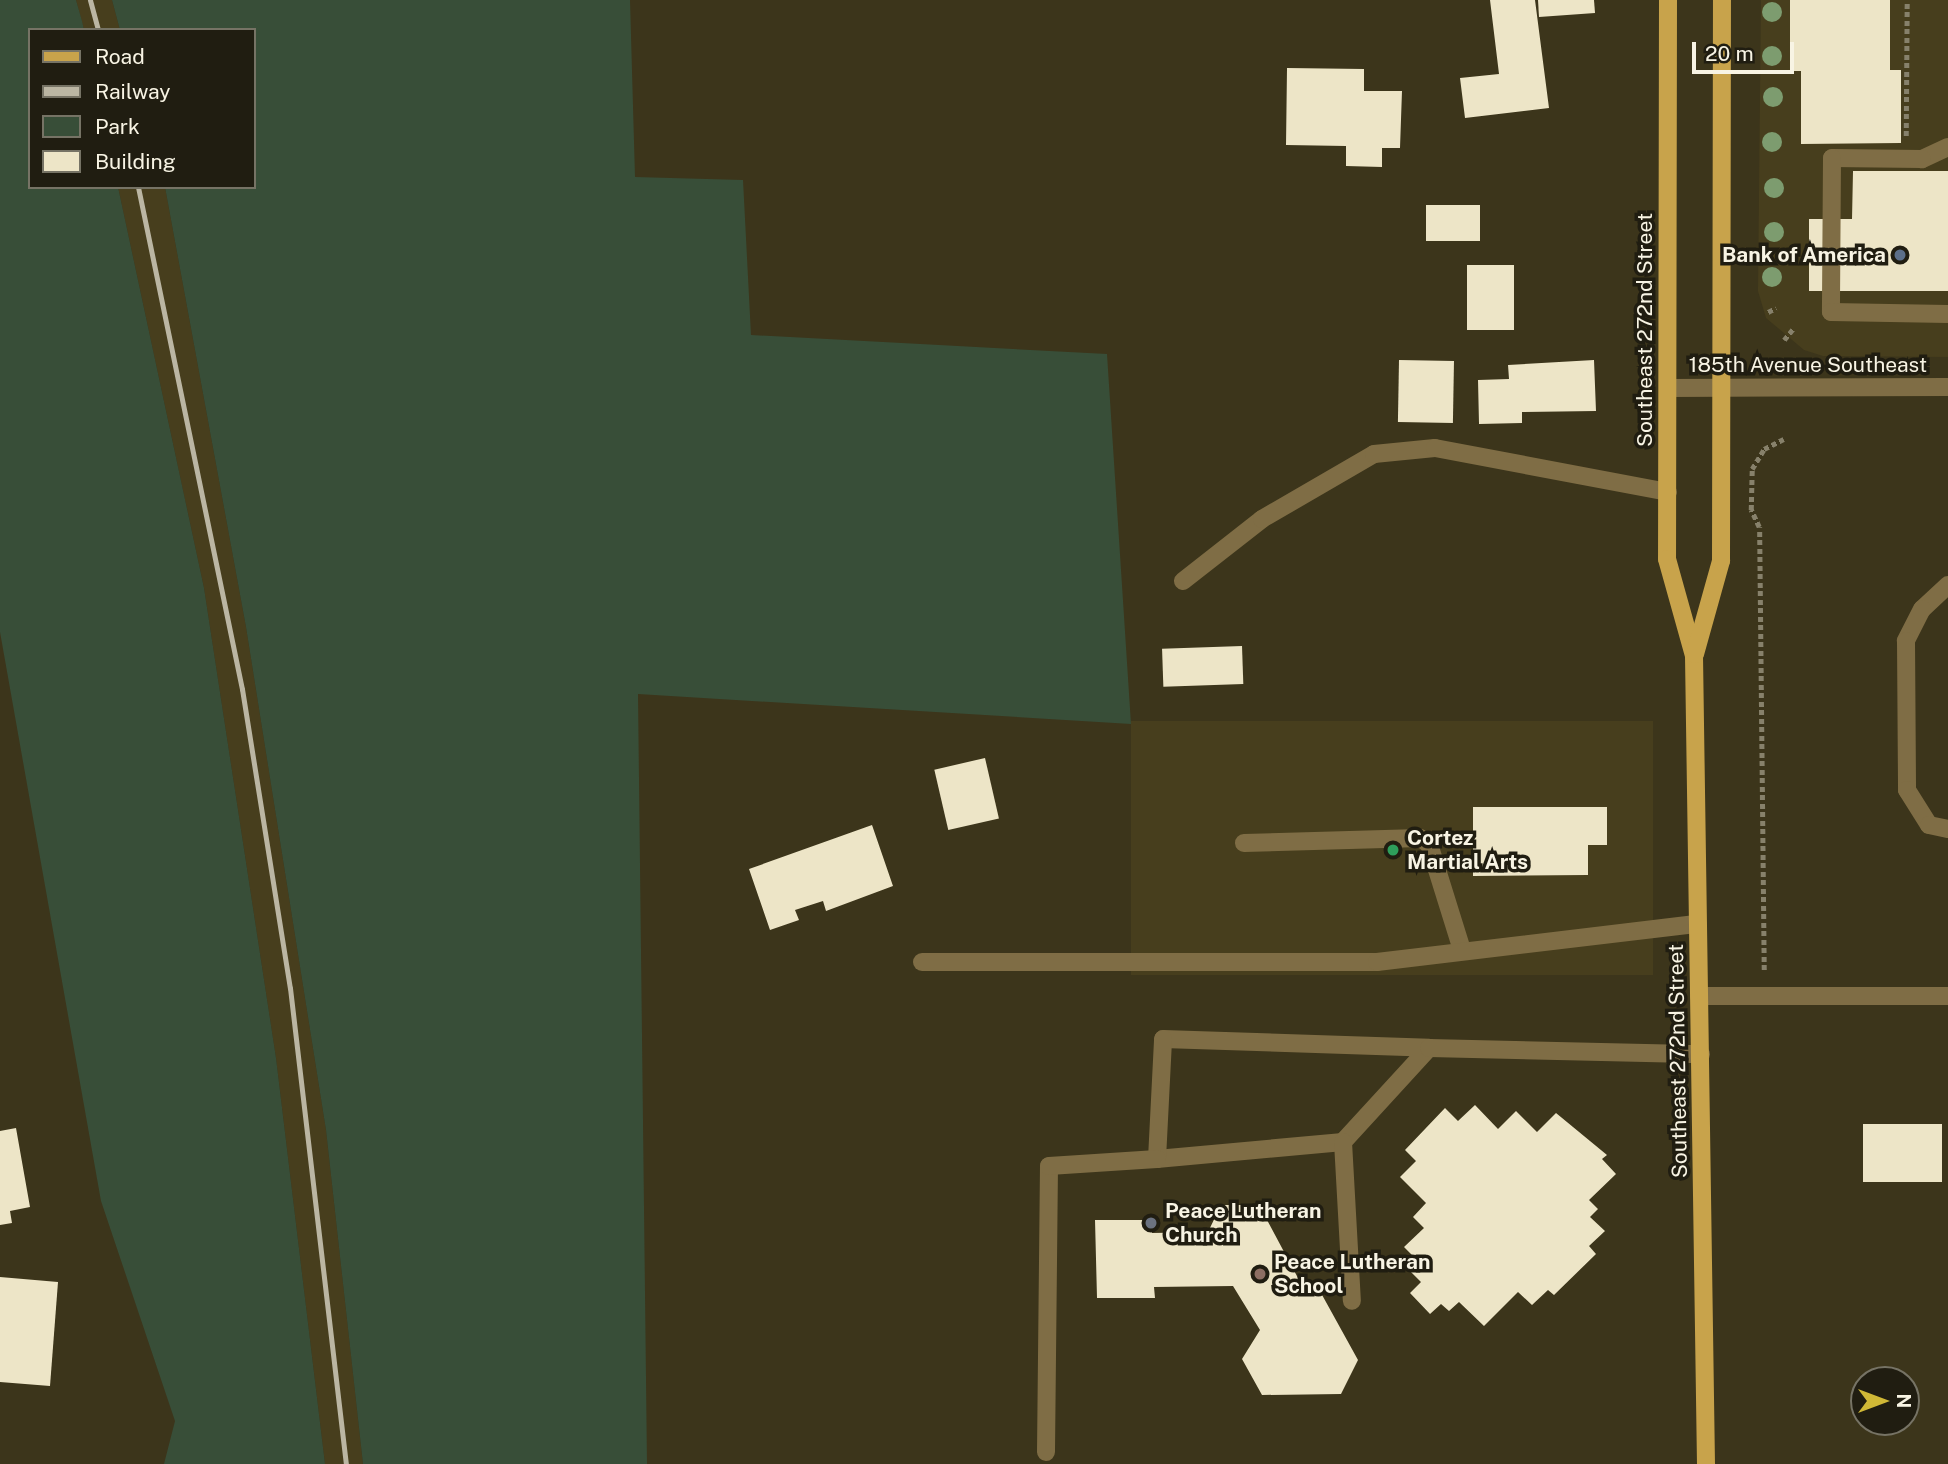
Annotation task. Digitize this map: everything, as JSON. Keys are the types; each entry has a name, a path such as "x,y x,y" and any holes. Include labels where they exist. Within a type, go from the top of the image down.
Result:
{"main road":[{"name":"Southeast 272nd Street","path":"1668,0 1667,559 1694,656 1706,1464"},
{"name":"Southeast 272nd Street","path":"1694,656 1721,561 1724,388 1721,0"}],"street":[{"path":"1943,151 1832,158 1831,312 1948,314"},
{"name":"185th Avenue Southeast","path":"1668,388 1948,387"},
{"path":"1183,581 1262,519 1374,454 1435,448 1668,492"},
{"path":"1948,585 1922,609 1906,641 1908,790 1929,825 1948,830"},
{"path":"1244,843 1420,838 1429,844 1462,950"},
{"path":"922,962 1377,962 1698,924"},
{"path":"1699,996 1948,996"},
{"path":"1157,1160 1163,1039 1701,1054"},
{"path":"1046,1452 1049,1166 1157,1160 1343,1142 1429,1048"},
{"path":"1343,1142 1352,1301"}],"path":[{"path":"1907,0 1906,137 1928,137 1943,151"},
{"path":"1768,312 1776,308"},
{"path":"1784,340 1793,329"},
{"path":"1764,997 1759,527 1751,510 1752,469 1765,449 1784,439"}],"shaded area":[{"path":"76,0 112,0 119,28 83,28"},
{"path":"1761,0 1948,0 1948,357 1823,356 1804,350 1766,318 1758,291"},
{"path":"118,189 165,189 246,627 326,1130 363,1464 325,1464 276,1058 204,588"},
{"name":"Cortez Martial Arts","path":"1131,721 1653,721 1653,975 1131,975"}],"green space":[{"path":"0,0 76,0 83,28 28,28 28,189 118,189 204,588 276,1058 325,1464 164,1464 175,1421 101,1201 0,632"},
{"path":"112,0 630,0 635,177 743,180 751,335 1107,354 1131,724 638,694 647,1464 363,1464 326,1130 246,627 165,189 256,189 256,28 119,28"}],"building":[{"path":"1490,0 1535,0 1549,108 1465,118 1460,78 1499,74"},
{"path":"1538,0 1594,0 1595,13 1539,17"},
{"path":"1790,0 1890,0 1890,70 1901,70 1901,143 1801,144 1801,71 1790,71"},
{"path":"1287,68 1364,69 1364,91 1402,91 1400,148 1382,148 1382,167 1346,166 1346,146 1286,145"},
{"name":"Bank of America","path":"1853,171 1948,171 1948,291 1809,291 1809,219 1852,219"},
{"path":"1426,205 1480,205 1480,241 1426,241"},
{"path":"1467,265 1514,265 1514,330 1467,330"},
{"path":"1399,360 1454,361 1453,423 1398,422"},
{"path":"1594,360 1596,411 1522,412 1522,423 1479,424 1478,380 1509,379 1508,365"},
{"path":"1242,646 1243,684 1163,687 1162,649"},
{"path":"985,758 999,818 948,830 934,770"},
{"path":"1473,807 1607,807 1607,845 1588,845 1588,875 1473,876"},
{"path":"872,825 893,886 826,911 823,901 795,910 799,920 770,930 749,869"},
{"path":"1475,1105 1498,1129 1516,1111 1537,1132 1556,1113 1607,1155 1602,1159 1616,1174 1589,1200 1598,1209 1590,1217 1605,1231 1589,1246 1596,1254 1554,1295 1548,1290 1532,1305 1518,1292 1484,1326 1459,1302 1449,1311 1441,1304 1430,1314 1410,1293 1421,1282 1410,1271 1419,1262 1404,1247 1424,1228 1413,1217 1426,1203 1400,1177 1416,1161 1405,1150 1445,1108 1458,1121"},
{"path":"1863,1124 1942,1124 1942,1182 1863,1182"},
{"path":"16,1128 30,1207 10,1211 12,1223 0,1225 0,1131"},
{"path":"1221,1205 1259,1205 1306,1293 1321,1293 1358,1360 1341,1394 1262,1395 1242,1359 1260,1330 1233,1286 1154,1287 1155,1298 1097,1298 1095,1220 1151,1220 1152,1233 1208,1232"},
{"path":"0,1277 58,1282 50,1386 0,1382"}],"railway":[{"path":"90,0 97,28"},
{"path":"138,189 242,689 290,988 346,1464"}],"place":[{"name":"Bank of America","path":"1900,255"},
{"name":"Cortez Martial Arts","path":"1393,850"},
{"name":"Peace Lutheran Church","path":"1151,1223"},
{"name":"Peace Lutheran School","path":"1260,1274"}]}
